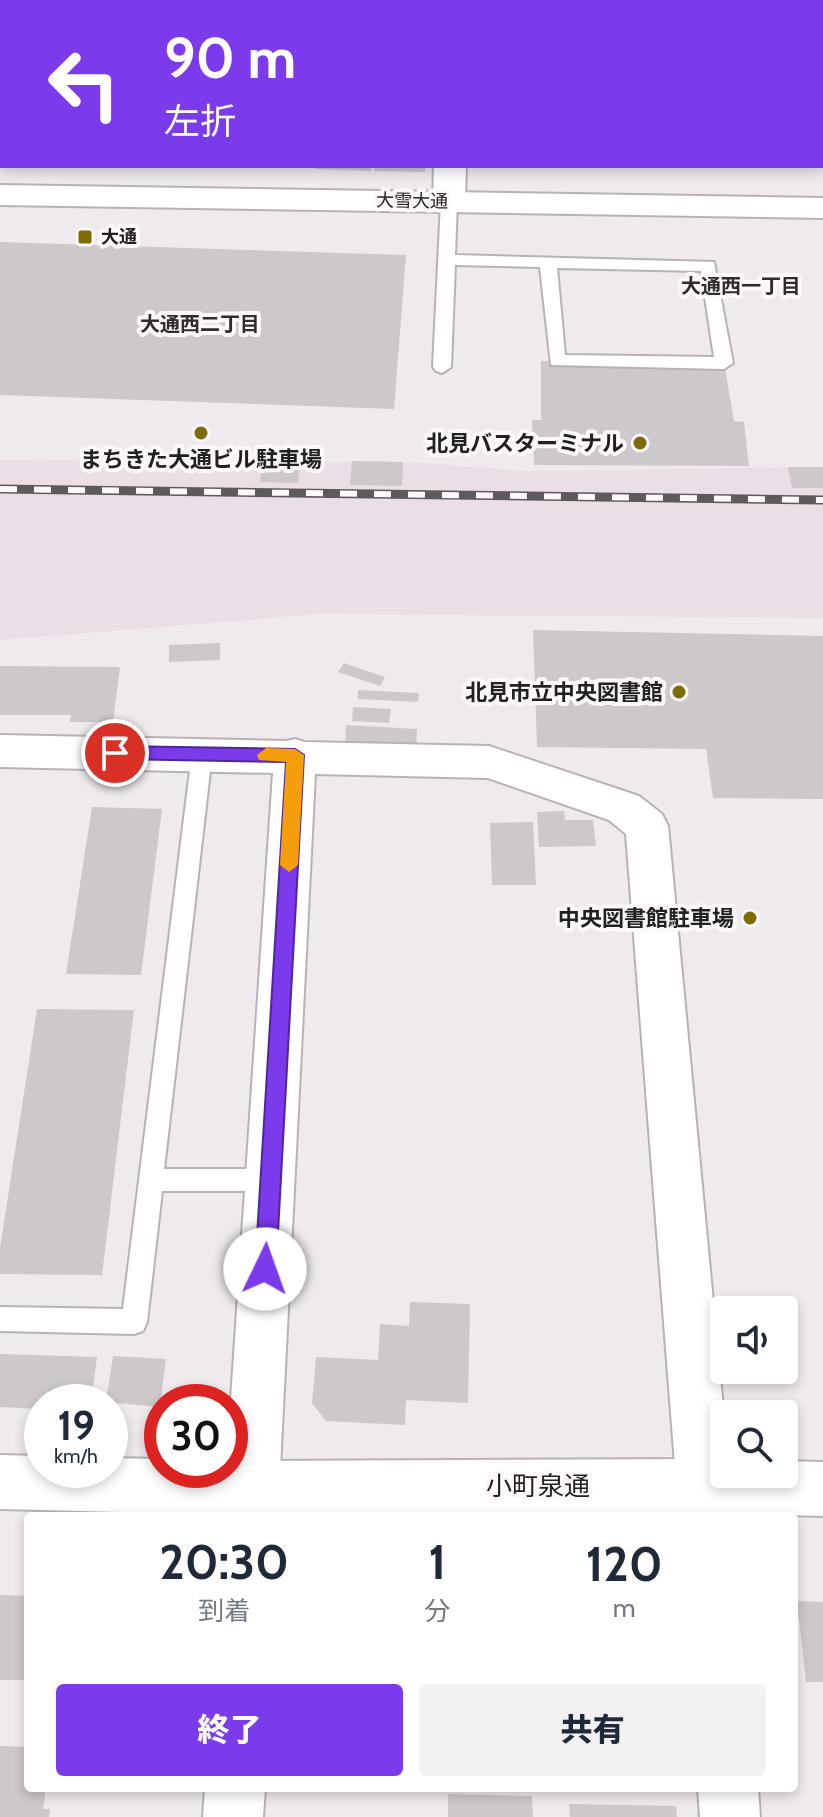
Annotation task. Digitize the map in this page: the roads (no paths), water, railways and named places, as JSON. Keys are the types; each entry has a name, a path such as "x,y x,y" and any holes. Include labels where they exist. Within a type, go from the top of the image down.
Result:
{"main road":[{"path":"449,202 450,168"},
{"name":"大雪大通","path":"0,195 823,208"},
{"path":"0,751 295,755 489,762 624,808 647,826 705,1501"},
{"path":"251,1502 295,755"},
{"name":"小町泉通","path":"0,1482 251,1502 705,1501 823,1489"},
{"path":"233,1817 235,1792"},
{"path":"728,1792 730,1817"}],"lane":[{"path":"442,367 449,260 449,202"},
{"path":"449,260 548,262 708,266 724,363 557,361 548,262"},
{"path":"0,1319 134,1322 202,754"},
{"path":"151,1180 270,1180"}],"railway":[{"path":"0,489 823,500"}],"place":[{"name":"大通","path":"85,237"},
{"name":"まちきた大通ビル駐車場","path":"201,433"},
{"name":"北見バスターミナル","path":"640,443"},
{"name":"北見市立中央図書館","path":"679,692"},
{"name":"中央図書館駐車場","path":"750,918"}],"district":[{"name":"大通西一丁目","path":"741,286"},
{"name":"大通西二丁目","path":"200,324"}]}
